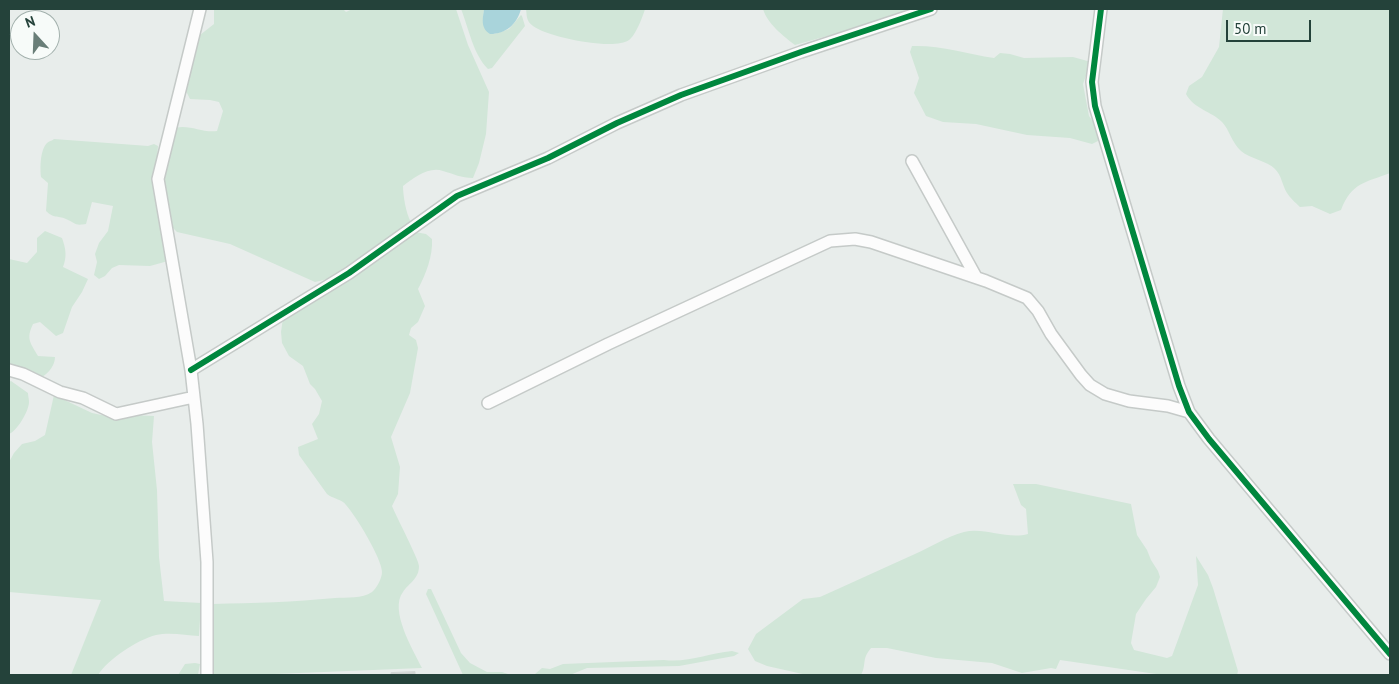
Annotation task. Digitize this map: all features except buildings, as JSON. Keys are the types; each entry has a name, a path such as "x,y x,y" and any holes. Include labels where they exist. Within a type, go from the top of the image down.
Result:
{"street":[{"path":"200,9 158,179 194,397 205,524 207,675"},
{"path":"191,370 348,273 458,196 548,158 617,123 680,95 931,9"},
{"path":"1101,9 1092,82 1095,106 1179,386 1189,412 1209,439 1390,654"},
{"path":"912,162 976,278"},
{"path":"488,403 608,344 830,241 855,239 871,242 976,278 1027,298 1038,311 1051,334 1081,376 1090,385 1105,394 1129,401 1168,406 1189,412"},
{"path":"9,370 23,374 60,392 83,398 116,414 194,397"}],"green space":[{"path":"214,9 343,9 346,12 352,9 456,9 468,45 489,92 486,134 479,163 473,178 432,170 412,180 403,186 405,204 411,222 381,246 332,278 315,282 230,244 177,232 173,228 164,180 175,128 185,127 217,131 223,111 219,102 190,99 185,89 200,35 214,24"},
{"path":"461,9 484,9 483,19 494,34 509,29 522,16 525,26 492,68 488,69 479,56"},
{"path":"526,9 645,9 632,38 621,43 610,44 566,38 541,30 529,22"},
{"path":"763,9 924,9 795,45 772,24"},
{"path":"1223,9 1390,9 1390,173 1360,185 1350,194 1341,210 1330,214 1312,206 1300,207 1291,199 1279,175 1272,166 1241,151 1222,122 1198,107 1186,94 1189,86 1202,77 1219,47"},
{"path":"912,46 943,48 994,58 1000,53 1024,58 1073,57 1091,62 1083,84 1089,116 1094,123 1100,140 1092,144 1070,138 1027,135 976,124 943,122 926,116 914,93 919,78 910,52"},
{"path":"54,139 148,146 154,144 158,146 156,167 168,261 150,266 119,265 112,268 105,276 99,279 94,275 97,262 95,254 99,243 108,231 113,206 92,202 86,224 82,225 53,216 46,211 48,183 41,177 41,159 45,146"},
{"path":"45,231 62,238 65,253 63,267 88,279 72,307 63,333 56,336 40,322 33,324 29,337 38,356 55,357 51,368 42,377 9,364 9,259 27,263 37,252 37,238"},
{"path":"415,232 426,234 432,239 432,245 428,265 418,289 425,306 418,322 411,328 409,335 416,340 418,348 410,393 391,437 400,467 398,494 392,506 419,566 416,578 403,592 399,600 399,609 400,619 408,641 422,668 213,675 213,604 359,597 372,592 379,583 382,574 381,566 362,528 344,503 327,494 299,455 298,447 318,439 312,424 319,414 322,401 310,384 303,366 289,356 282,343 281,332 283,318"},
{"path":"11,381 28,393 29,402 22,420 9,434 9,382"},
{"path":"54,395 92,413 111,417 132,415 154,416 152,442 157,490 159,557 164,601 201,603 199,636 166,634 148,637 116,657 98,675 71,675 101,600 9,592 9,462 22,444 35,441 45,435"},
{"path":"1013,484 1036,484 1131,504 1137,535 1147,550 1160,577 1156,587 1136,614 1131,643 1134,650 1167,658 1172,656 1198,585 1196,556 1208,575 1213,588 1238,671 1237,675 1163,675 1060,660 1056,669 1051,668 1022,673 992,663 936,658 887,648 871,648 866,656 861,675 807,675 767,666 755,661 748,649 756,634 803,599 820,597 957,534 980,531 1012,536 1028,534 1026,509 1021,505"},
{"path":"428,589 431,589 461,653 470,663 487,672 502,672 511,675 463,675 426,594"},
{"path":"732,651 739,653 734,656 679,666 587,668 570,675 525,675 535,674 542,668 550,669 563,664 673,661"},
{"path":"185,664 200,664 198,675 178,675"}],"water":[{"path":"484,9 521,9 514,24 506,30 490,34 483,26"}],"cycle path":[{"path":"191,370 349,273 457,196 548,158 617,123 681,95 801,52 931,9"},
{"path":"1101,9 1092,82 1095,106 1179,386 1189,412 1209,439 1390,654"}]}
